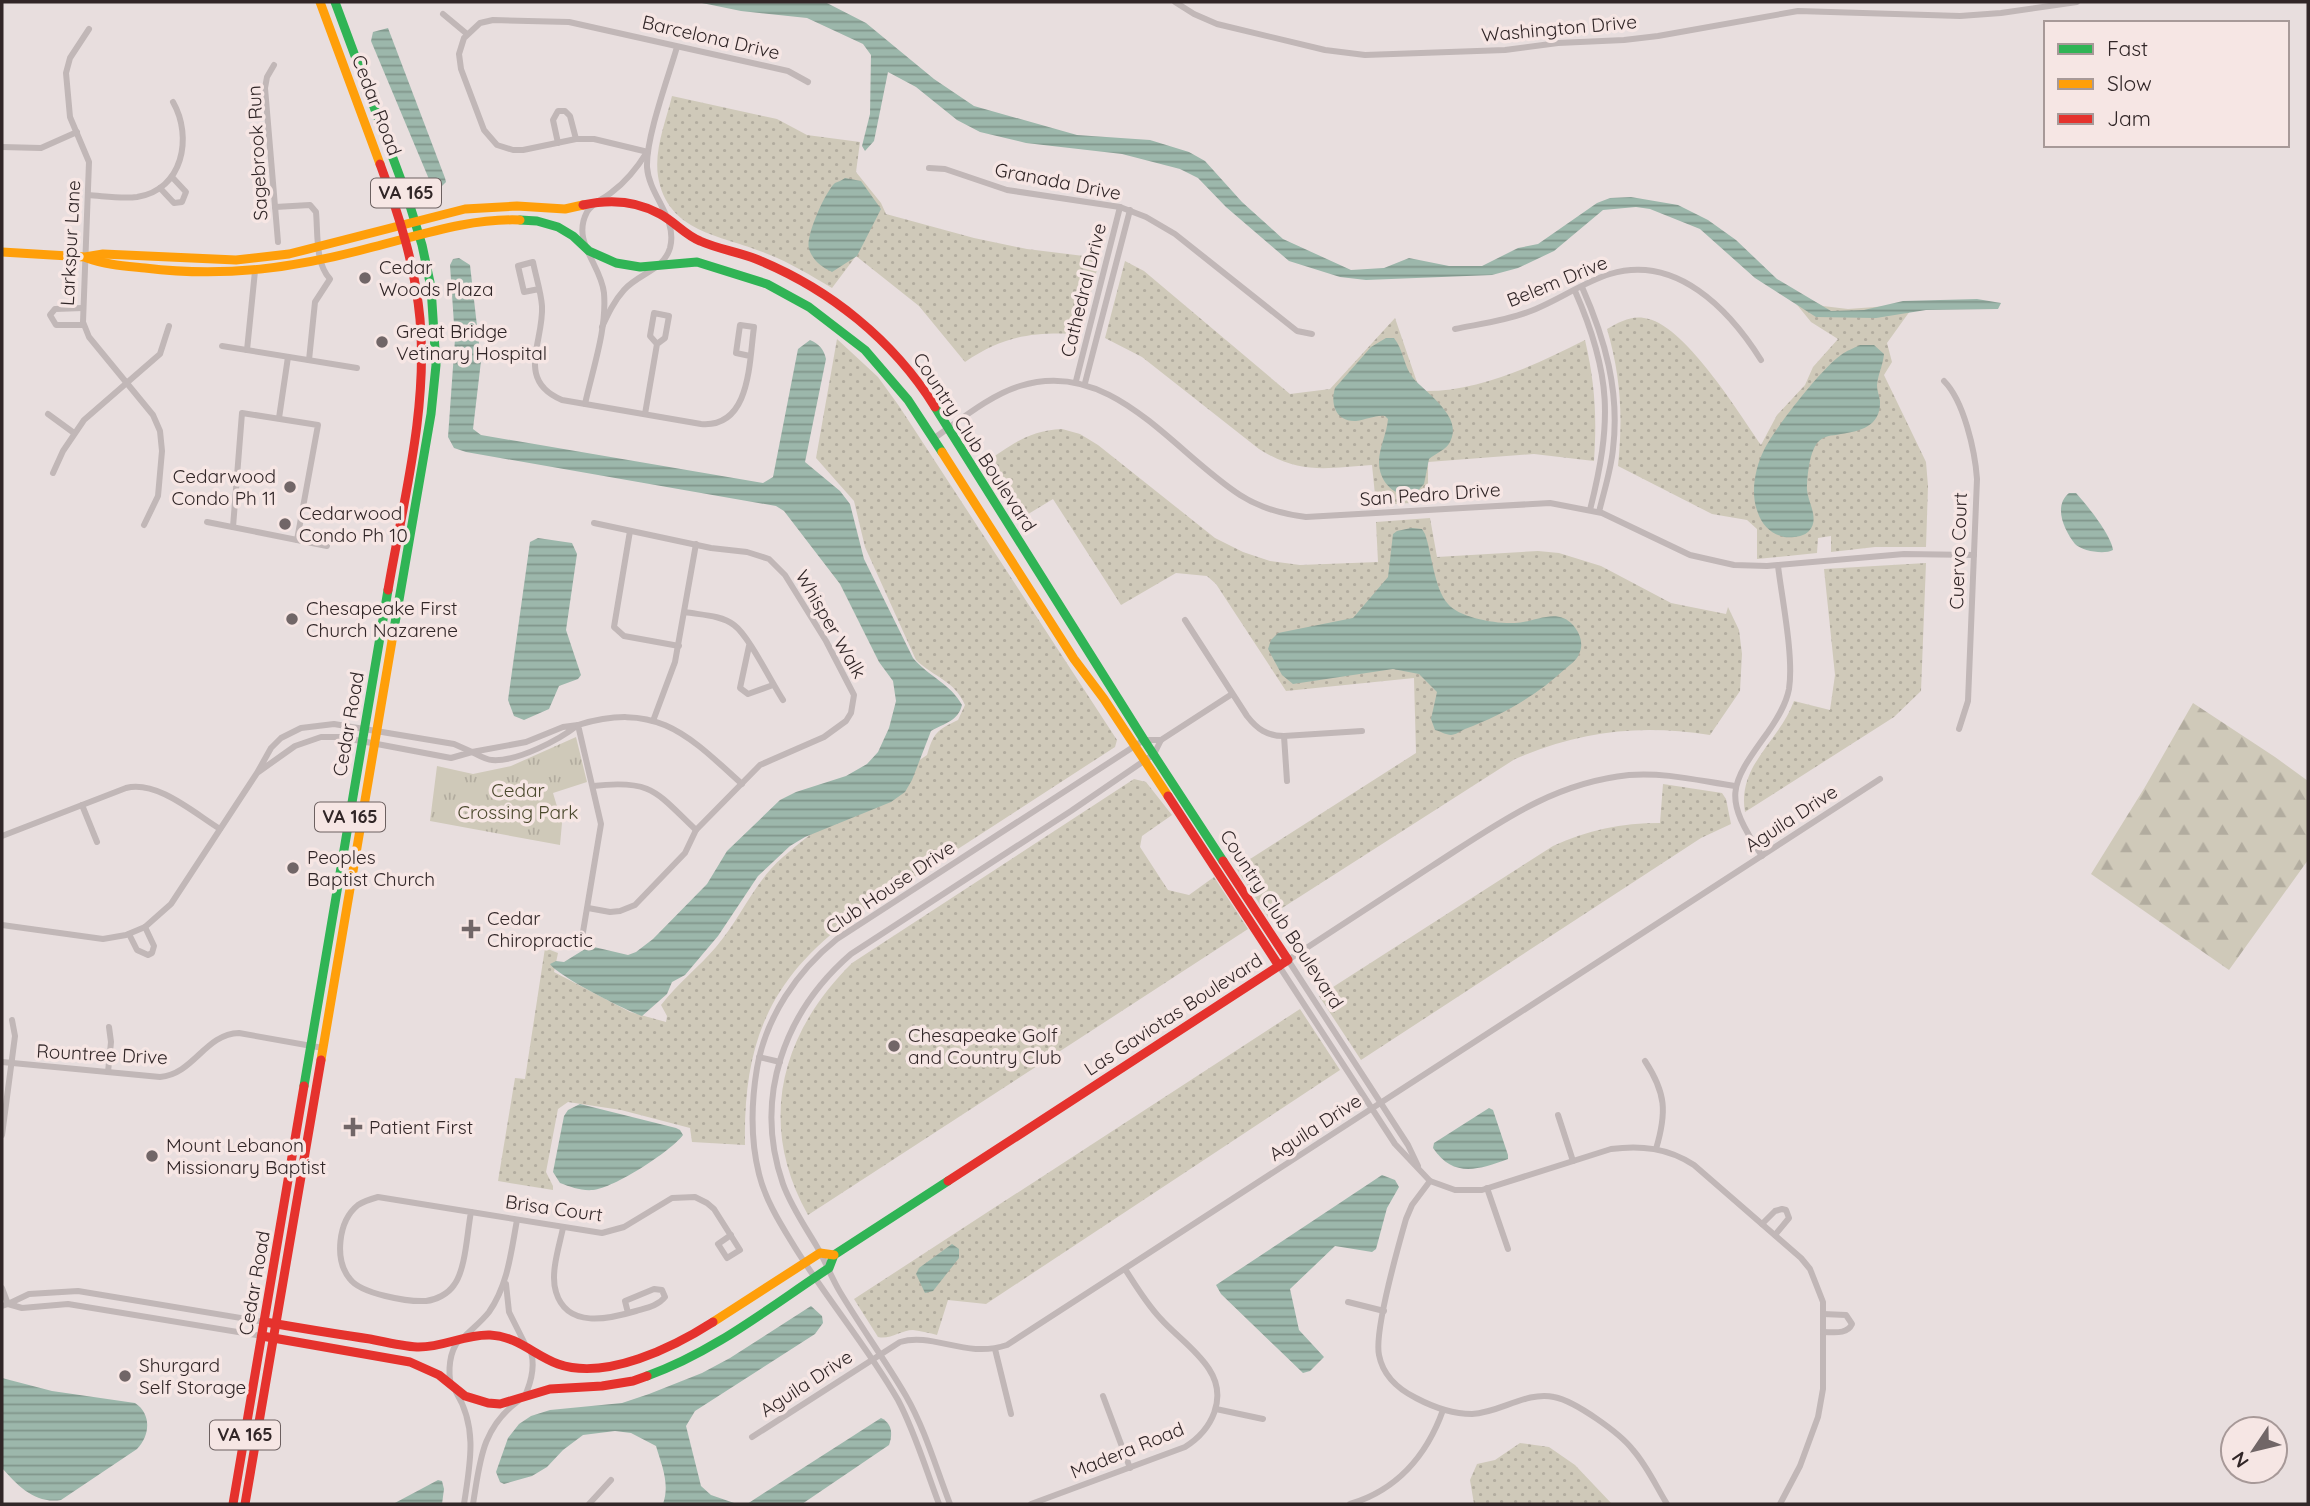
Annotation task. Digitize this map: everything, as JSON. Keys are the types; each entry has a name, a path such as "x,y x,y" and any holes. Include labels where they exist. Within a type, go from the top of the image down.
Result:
{"street":[{"name":"Cedar Road","path":"233,1504 420,395 421,320 414,270 406,238 320,2"},
{"name":"Cedar Road","path":"245,1504 377,744 434,389 434,315 420,235 335,2"},
{"name":"Washington Drive","path":"1175,2 1217,24 1325,50 1365,55 1505,50 1558,43 1624,40 1798,11 1960,16 2077,2"},
{"path":"443,14 467,34 461,46 459,61 487,136 497,145 513,150 576,139 604,140 648,152"},
{"name":"Barcelona Drive","path":"467,34 480,23 493,20 569,22 788,71 808,82"},
{"name":"Larkspur Lane","path":"89,29 66,69 69,107 89,162 83,325 89,337 153,415 162,442 158,496 144,525"},
{"path":"602,327 624,290 661,265 667,255 672,236 668,219 652,189 648,172 648,152 677,47"},
{"name":"Sagebrook Run","path":"274,65 267,77 265,88 278,242"},
{"path":"88,195 138,197 160,188 172,177 181,160 184,146 181,119 173,102"},
{"path":"558,143 553,120 558,111 565,111 570,116 576,139"},
{"path":"2,147 41,148 77,132"},
{"path":"585,404 602,327 604,305 602,282 582,238 583,225 588,211 595,203 611,194 625,181 648,152"},
{"name":"Granada Drive","path":"929,168 945,169 984,183 1032,195 1120,207 1156,222 1175,234 1297,331 1312,334"},
{"path":"160,188 174,203 182,202 186,192 172,177"},
{"name":"Country Club Boulevard","path":"2,252 224,261 320,254 402,226 465,209 517,206 565,209 614,200 631,202 668,219 701,242 756,259 802,280 855,315 906,365 949,428 1144,740 1408,1144 1421,1171"},
{"path":"275,207 305,204 316,212 323,272 330,279 315,302 309,360"},
{"name":"Cathedral Drive","path":"1076,381 1120,207"},
{"name":"Cathedral Drive","path":"1085,383 1130,211"},
{"name":"Country Club Boulevard","path":"85,257 101,263 184,272 255,271 320,254 480,221 537,221 565,231 602,259 640,267 697,262 767,284 809,307 879,364 908,400 1074,659 1145,760 1399,1149 1430,1181"},
{"path":"539,289 524,292 518,266 533,262 539,289 542,310 535,359 538,379 548,392 556,397 708,425 727,418 743,398 750,356 754,327 740,325 736,353 750,356"},
{"name":"Belem Drive","path":"1455,330 1525,313 1598,279 1623,271 1647,270 1672,276 1705,295 1741,330 1761,360"},
{"path":"247,350 255,271"},
{"path":"1582,287 1602,336 1613,391 1613,447 1599,512"},
{"path":"1575,291 1597,351 1606,411 1602,462 1590,510"},
{"path":"83,307 55,309 50,315 55,325 83,325"},
{"path":"645,414 657,344 665,338 669,316 653,313 650,336 657,344"},
{"path":"54,473 62,452 74,433 97,407 160,354 169,327"},
{"path":"222,346 357,368"},
{"path":"279,418 288,357"},
{"name":"San Pedro Drive","path":"933,439 1004,392 1047,380 1076,381 1107,392 1240,495 1280,512 1306,517 1532,502 1567,505 1599,512 1699,558 1741,566 1778,566 1872,556 1974,555"},
{"name":"Cuervo Court","path":"1944,381 1958,400 1976,464 1968,701 1959,729"},
{"path":"233,527 242,413 318,425 298,540"},
{"path":"48,414 74,433"},
{"path":"207,522 327,546"},
{"name":"Whisper Walk","path":"588,908 620,911 635,905 685,853 696,830 765,762 814,743 846,721 854,704 854,695 826,641 778,566 758,554 594,523"},
{"path":"631,531 614,627 624,636 679,646"},
{"path":"653,721 679,646 696,544"},
{"path":"1762,856 1739,819 1735,786 1741,770 1777,719 1789,690 1789,657 1778,566"},
{"path":"685,612 728,621 737,628 783,700"},
{"path":"1185,621 1258,729 1275,736 1362,731"},
{"path":"749,646 740,688 748,694 773,685"},
{"path":"1154,754 1161,740 1232,694"},
{"path":"257,773 277,757 311,740 340,737 451,758 526,742 563,727 607,718 632,718 677,729 694,740 742,784"},
{"path":"2,925 94,939 114,938 145,927 171,904 271,748 291,733 321,724 334,724 454,744 490,761 517,756 540,747 578,724"},
{"path":"578,724 601,824 583,932"},
{"path":"1284,736 1287,781"},
{"path":"1144,740 1161,740"},
{"name":"Club House Drive","path":"939,1504 898,1401 803,1262 770,1204 759,1177 754,1150 752,1098 759,1057 783,1000 804,972 828,947 1144,740"},
{"name":"Club House Drive","path":"950,1504 912,1408 839,1290 798,1217 779,1172 773,1141 772,1113 780,1062 792,1028 803,1008 821,983 851,954 1154,754"},
{"name":"Las Gaviotas Boulevard","path":"834,1255 1506,818 1558,792 1593,781 1643,775 1679,777 1735,786"},
{"name":"Aguila Drive","path":"752,1437 893,1345 909,1339 980,1351 1007,1345 1880,779"},
{"path":"593,786 634,784 654,791 696,830"},
{"path":"2,836 130,787 158,790 219,829"},
{"path":"82,805 97,842"},
{"path":"129,934 137,950 148,955 152,953 153,946 145,927"},
{"path":"2,1135 15,1036 12,1020"},
{"path":"108,1072 111,1042 109,1027"},
{"name":"Rountree Drive","path":"2,1062 168,1076 187,1066 214,1041 233,1033 323,1048"},
{"path":"759,1057 780,1062"},
{"path":"1645,1061 1657,1079 1663,1101 1664,1117 1657,1149"},
{"path":"1558,1115 1573,1161"},
{"path":"1667,1504 1633,1449 1576,1405 1544,1395 1486,1412 1471,1414 1443,1410 1408,1394 1389,1377 1379,1354 1378,1341 1384,1311 1406,1219 1416,1199 1430,1181 1455,1189 1487,1188 1611,1149 1657,1149 1682,1157 1694,1165 1801,1258 1810,1269 1823,1302 1823,1389 1818,1417 1800,1466 1780,1504"},
{"path":"1487,1188 1508,1249"},
{"name":"Brisa Court","path":"471,1212 460,1274 451,1290 440,1297 428,1301 414,1300 366,1291 350,1280 344,1270 340,1251 345,1224 350,1214 363,1202 384,1198 471,1212 593,1233 624,1227 668,1199 695,1197 707,1203 731,1236"},
{"path":"1762,1224 1775,1211 1786,1210 1789,1218 1775,1235"},
{"path":"473,1504 484,1443 494,1425 522,1399 532,1370 533,1356 509,1311 506,1280 517,1220"},
{"path":"563,1228 554,1280 556,1293 563,1306 582,1318 592,1319 628,1313 662,1301 662,1290 654,1289 625,1301 628,1313"},
{"path":"820,1253 834,1255 829,1268 706,1350 677,1365 633,1381 589,1388 550,1389 500,1404 465,1396 429,1369 410,1362 68,1304 22,1308 5,1305 29,1294 78,1291 417,1347 439,1346 463,1338 497,1335 527,1346 549,1361 584,1368 629,1361 680,1341 803,1262 820,1253"},
{"path":"1125,1269 1158,1316 1207,1366 1216,1385 1216,1409 1263,1419"},
{"path":"464,1504 471,1455 470,1427 464,1407 453,1388 450,1362 454,1346 490,1310 506,1280"},
{"path":"2,1289 5,1305"},
{"path":"1348,1302 1384,1311"},
{"path":"1823,1314 1846,1315 1852,1324 1844,1331 1823,1332"},
{"path":"995,1349 1011,1414"},
{"path":"1102,1396 1130,1468"},
{"name":"Madera Road","path":"1031,1504 1191,1443 1210,1424 1216,1409"},
{"path":"1350,1504 1375,1494 1405,1473 1428,1444 1443,1410"},
{"path":"589,1504 611,1480"}],"green space":[{"path":"672,96 777,119 807,135 860,142 856,172 881,203 886,214 1027,249 1100,258 1080,334 1020,337 993,346 965,362 919,306 856,256 832,288 774,257 715,236 684,221 672,210 663,195 657,166 659,145"},
{"path":"1125,261 1144,271 1290,394 1330,389 1395,318 1420,391 1463,387 1505,376 1585,340 1594,400 1594,461 1534,454 1428,462 1428,502 1376,505 1372,465 1314,468 1274,457 1259,449 1142,357 1105,338"},
{"path":"1781,285 1823,306 1848,309 1915,304 1887,343 1892,362 1884,375 1926,462 1926,547 1875,547 1831,552 1831,536 1818,538 1817,553 1757,559 1757,529 1747,520 1712,514 1618,466 1620,397 1607,329 1630,319 1644,318 1659,323 1676,335 1709,371 1761,445 1777,415 1805,385 1813,367 1838,339 1811,322"},
{"path":"837,339 878,377 899,406 1117,740 1115,747 853,917 824,940 801,964 767,1015 756,1044 749,1074 745,1145 692,1142 690,1128 621,1110 568,1102 558,1109 546,1172 553,1190 498,1181 515,1078 525,1079 545,948 558,953 554,972 630,1012 666,1022 667,1016 661,1005 716,947 773,867 817,830 927,755 937,733 958,720 965,705 950,685 916,660 865,547 854,501 816,458"},
{"path":"1062,429 1080,434 1098,445 1215,538 1243,552 1270,561 1300,565 1378,562 1376,522 1430,518 1437,557 1538,551 1559,553 1601,566 1671,603 1726,614 1728,607 1739,630 1742,654 1740,691 1710,735 1659,730 1611,732 1563,742 1515,759 1268,917 1236,868 1416,753 1414,678 1286,691 1216,584 1207,576 1176,573 1121,605 1053,499 1020,519 984,463 1029,436"},
{"path":"1926,563 1921,691 1894,717 1745,812 1744,795 1753,767 1794,701 1830,710 1835,675 1824,569"},
{"path":"2193,703 2308,781 2308,860 2229,970 2091,874"},
{"name":"Cedar Crossing Park","path":"576,737 587,782 553,793 562,823 560,845 430,821 437,766 473,774 511,766"},
{"name":"Chesapeake Golf and Country Club","path":"1134,779 1146,782 1172,815 1142,836 1140,847 1168,890 1189,895 1214,877 1248,929 808,1215 792,1181 783,1147 781,1114 784,1082 793,1050 827,990 852,963"},
{"path":"1663,784 1722,793 1726,799 1731,824 1701,838 1361,1060 1319,996 1553,846 1605,828 1660,823"},
{"path":"1300,1009 1340,1070 986,1304 948,1300 937,1335 913,1330 878,1337 854,1299"},
{"path":"1520,1443 1549,1447 1575,1465 1612,1504 1474,1504 1470,1480 1477,1464 1495,1460"}],"shaded area":[{"path":"697,2 825,2 866,23 934,79 974,106 1077,135 1150,140 1189,152 1205,161 1242,202 1283,239 1351,270 1384,268 1409,258 1449,266 1482,266 1518,248 1538,244 1597,203 1610,198 1631,197 1678,205 1708,220 1736,240 1777,279 1831,311 1864,310 1903,301 1977,299 2001,303 1998,309 1926,310 1876,318 1816,317 1755,278 1700,229 1650,209 1636,207 1603,210 1554,251 1518,268 1492,275 1366,280 1340,277 1289,261 1226,207 1198,178 1180,169 1122,154 1026,143 980,132 957,120 916,87 888,72 874,141 865,151 862,146 870,114 871,55 863,44 807,18 741,11"},
{"path":"388,28 445,178 446,182 441,187 431,184 371,41 373,32"},
{"path":"845,178 861,181 881,209 857,256 832,272 815,260 809,249 810,235 826,195 835,183"},
{"path":"459,258 470,265 481,361 473,429 481,435 763,483 773,477 798,349 810,340 818,345 826,359 805,462 840,491 850,504 864,559 913,658 952,691 962,705 954,718 931,731 905,792 891,802 805,837 790,846 758,876 718,936 685,975 672,982 667,994 642,1016 578,984 550,964 556,961 564,962 585,949 594,947 628,955 636,952 653,939 707,884 727,851 780,800 846,776 867,764 878,752 889,728 896,701 893,681 879,662 840,584 784,511 776,506 454,448 448,437 455,339 450,265 453,259"},
{"path":"1386,338 1394,338 1410,374 1442,406 1452,424 1450,442 1429,459 1424,484 1414,495 1395,491 1382,476 1379,457 1388,419 1381,416 1349,421 1339,415 1334,406 1335,388 1371,347"},
{"path":"1860,345 1874,345 1884,354 1877,385 1880,401 1877,416 1862,429 1828,436 1817,443 1810,460 1807,479 1812,526 1801,536 1779,536 1765,525 1754,498 1756,473 1761,457 1778,428 1811,385 1832,362"},
{"path":"2069,493 2076,493 2092,512 2108,536 2113,550 2093,552 2075,544 2064,525 2061,511 2064,498"},
{"path":"1411,528 1422,529 1425,534 1439,589 1454,609 1484,620 1506,623 1549,616 1562,617 1573,625 1581,639 1577,658 1542,688 1492,718 1453,735 1435,730 1431,719 1437,692 1419,674 1393,669 1293,684 1282,675 1268,649 1271,640 1278,633 1353,618 1388,577 1393,534"},
{"path":"538,538 572,543 577,554 566,630 581,675 578,679 559,686 549,709 524,720 514,716 508,700 530,542"},
{"path":"580,1104 676,1128 683,1135 654,1159 614,1183 593,1190 572,1187 560,1183 553,1172 564,1116 568,1110"},
{"path":"1489,1108 1493,1110 1508,1159 1467,1169 1458,1168 1441,1158 1433,1148 1434,1143"},
{"path":"1382,1175 1395,1180 1399,1187 1387,1208 1376,1249 1372,1252 1335,1246 1290,1289 1299,1330 1324,1357 1310,1371 1303,1373 1221,1294 1216,1285"},
{"path":"952,1244 959,1249 959,1258 933,1291 925,1293 916,1274 919,1268"},
{"path":"811,1306 822,1316 823,1323 815,1334 695,1411 686,1426 701,1486 711,1495 737,1504 663,1504 665,1482 656,1446 631,1433 615,1431 583,1435 547,1467 532,1476 504,1484 500,1482 496,1472 508,1438 519,1424 531,1416 550,1410 622,1403 649,1394 702,1373 730,1358"},
{"path":"2,1378 52,1391 135,1403 147,1419 145,1438 137,1449 61,1500 52,1501 35,1496 21,1487 2,1468"},
{"path":"881,1418 891,1429 889,1445 802,1504 747,1504"},
{"path":"438,1480 442,1481 444,1489 442,1504 393,1504"}],"traffic: fast":[{"path":"335,2 407,196 431,287 436,365 431,414 394,629"},
{"path":"520,220 558,227 589,251 616,263 640,267 697,262 767,284 809,307 865,350 908,400 942,452"},
{"path":"935,407 1223,861"},
{"path":"304,1086 388,590"},
{"path":"647,1376 672,1366 741,1328 829,1268 834,1255 948,1181"}],"traffic: slow":[{"path":"320,2 380,164"},
{"path":"2,252 85,257 103,254 236,260 289,254 465,209 517,206 565,209 583,205"},
{"path":"87,258 116,265 175,271 260,269 316,261 464,224 520,220"},
{"path":"942,452 1074,659 1104,699 1168,796"},
{"path":"321,1060 394,629"},
{"path":"713,1322 820,1253 834,1255"}],"traffic: jam":[{"path":"380,164 410,260 418,299 422,353 413,456 388,590"},
{"path":"583,205 603,202 632,203 651,209 695,238 756,259 809,285 858,319 879,339 900,360 935,407"},
{"path":"1168,796 1279,966"},
{"path":"948,1181 1288,960 1223,861"},
{"path":"245,1504 321,1060"},
{"path":"233,1504 304,1086"},
{"path":"265,1322 417,1347 481,1335 500,1336 558,1364 577,1368 618,1365 639,1359 679,1342 713,1322"},
{"path":"262,1336 410,1362 439,1375 465,1396 488,1403 500,1404 550,1389 602,1386 647,1376"}],"place":[{"name":"Cedar Woods Plaza","path":"365,278"},
{"name":"Great Bridge Vetinary Hospital","path":"382,342"},
{"name":"Cedarwood Condo Ph 11","path":"290,487"},
{"name":"Cedarwood Condo Ph 10","path":"285,524"},
{"name":"Chesapeake First Church Nazarene","path":"292,619"},
{"name":"Peoples Baptist Church","path":"293,868"},
{"name":"Cedar Chiropractic","path":"471,929"},
{"name":"Chesapeake Golf and Country Club","path":"894,1046"},
{"name":"Patient First","path":"353,1127"},
{"name":"Mount Lebanon Missionary Baptist","path":"152,1156"},
{"name":"Shurgard Self Storage","path":"125,1376"}]}
